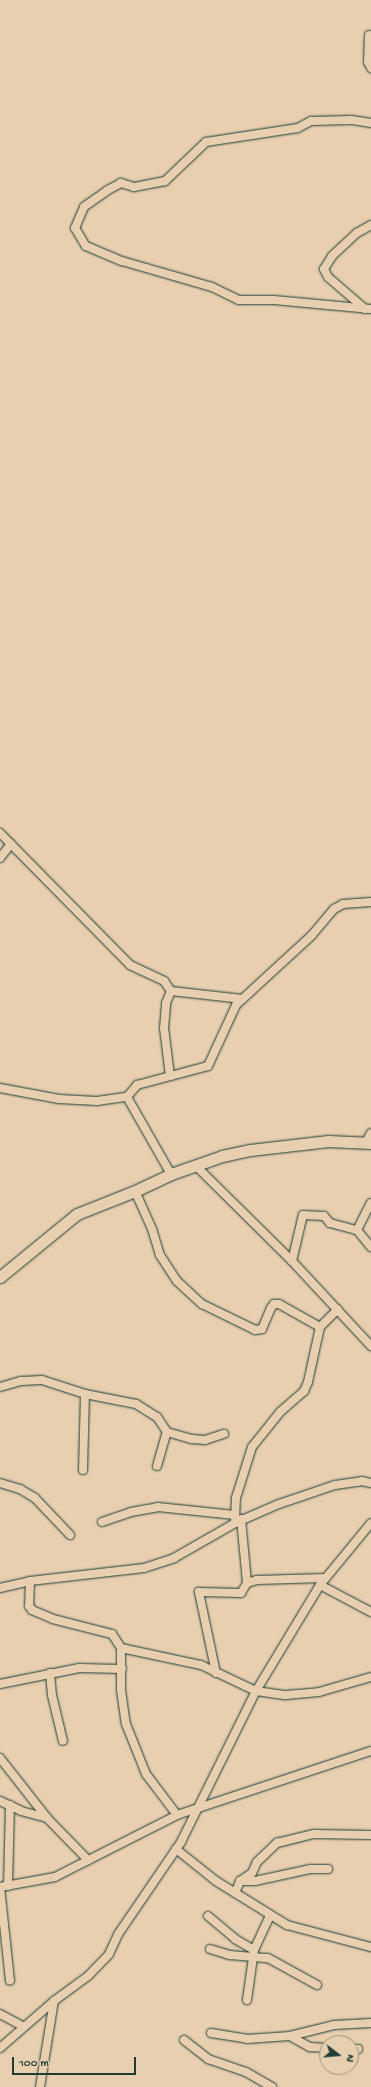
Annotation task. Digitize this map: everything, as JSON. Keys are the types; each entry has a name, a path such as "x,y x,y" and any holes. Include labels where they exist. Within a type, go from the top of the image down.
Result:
{"main road":[{"path":"0,1276 77,1214 195,1165 222,1156 256,1149 328,1141 369,1139"}],"street":[{"path":"369,35 368,62 371,68"},
{"path":"368,309 274,300 239,300 212,287 122,261 86,246 75,228 84,207 108,190 121,184 134,187 156,184 165,180 206,142 298,128 311,121 351,120 371,123"},
{"path":"368,309 328,277 324,270 332,256 356,233 371,225"},
{"path":"0,834 130,965 164,981 171,991 243,999"},
{"path":"0,858 11,844"},
{"path":"0,1088 59,1099 97,1101 127,1097 137,1085 208,1066 231,1020 231,1013 243,999 312,935 334,909 343,904 371,902"},
{"path":"170,1076 164,1028 166,1003 171,991"},
{"path":"127,1097 171,1174"},
{"path":"195,1165 292,1261 371,1346"},
{"path":"135,1191 152,1229 160,1255 177,1281 202,1304 255,1330 262,1329 274,1304 279,1304 320,1327"},
{"path":"357,1230 371,1203"},
{"path":"292,1261 303,1215 324,1216 330,1223 357,1230 371,1246"},
{"path":"216,1673 198,1592 241,1593 247,1583 237,1519 243,1469 252,1447 280,1412 306,1386 320,1327 338,1309"},
{"path":"0,1387 21,1381 42,1380 86,1394 136,1404 157,1417 167,1432 192,1439 206,1440 224,1434"},
{"path":"83,1470 86,1394"},
{"path":"157,1466 167,1432"},
{"path":"0,1588 30,1581 144,1568 174,1558 237,1519 335,1485 371,1483"},
{"path":"0,1484 20,1490 35,1498 70,1535"},
{"path":"102,1522 131,1512 158,1507 237,1519"},
{"path":"0,2048 54,2001 88,1976 109,1954 119,1933 176,1849 256,1691 320,1584 371,1523"},
{"path":"247,1583 292,1577 325,1578"},
{"path":"30,1581 30,1609 53,1620 112,1634 121,1648 121,1690 126,1724 146,1774 177,1815"},
{"path":"320,1584 371,1612"},
{"path":"121,1648 201,1665 256,1691 286,1695 319,1692 371,1677"},
{"path":"0,1684 79,1668 122,1669"},
{"path":"50,1673 52,1695 63,1741"},
{"path":"3,1886 55,1878 177,1815 196,1810 285,1778 371,1751"},
{"path":"0,1758 47,1818 88,1860"},
{"path":"0,1801 47,1818"},
{"path":"10,1805 3,1886 10,1980"},
{"path":"235,1893 240,1881 252,1873 257,1862 278,1843 314,1834 371,1835"},
{"path":"176,1849 235,1893 287,1925 371,1947"},
{"path":"240,1881 255,1881 310,1869 328,1869"},
{"path":"247,2000 253,1952 270,1915"},
{"path":"208,1916 253,1952 276,1961 317,1985"},
{"path":"210,1949 230,1955 253,1952"},
{"path":"40,2087 54,2001"},
{"path":"0,2014 24,2027"},
{"path":"211,2033 247,2039 290,2036 334,2025 371,2024"},
{"path":"290,2036 310,2047 319,2048"},
{"path":"184,2040 208,2059 246,2072 262,2084 272,2087"}]}
